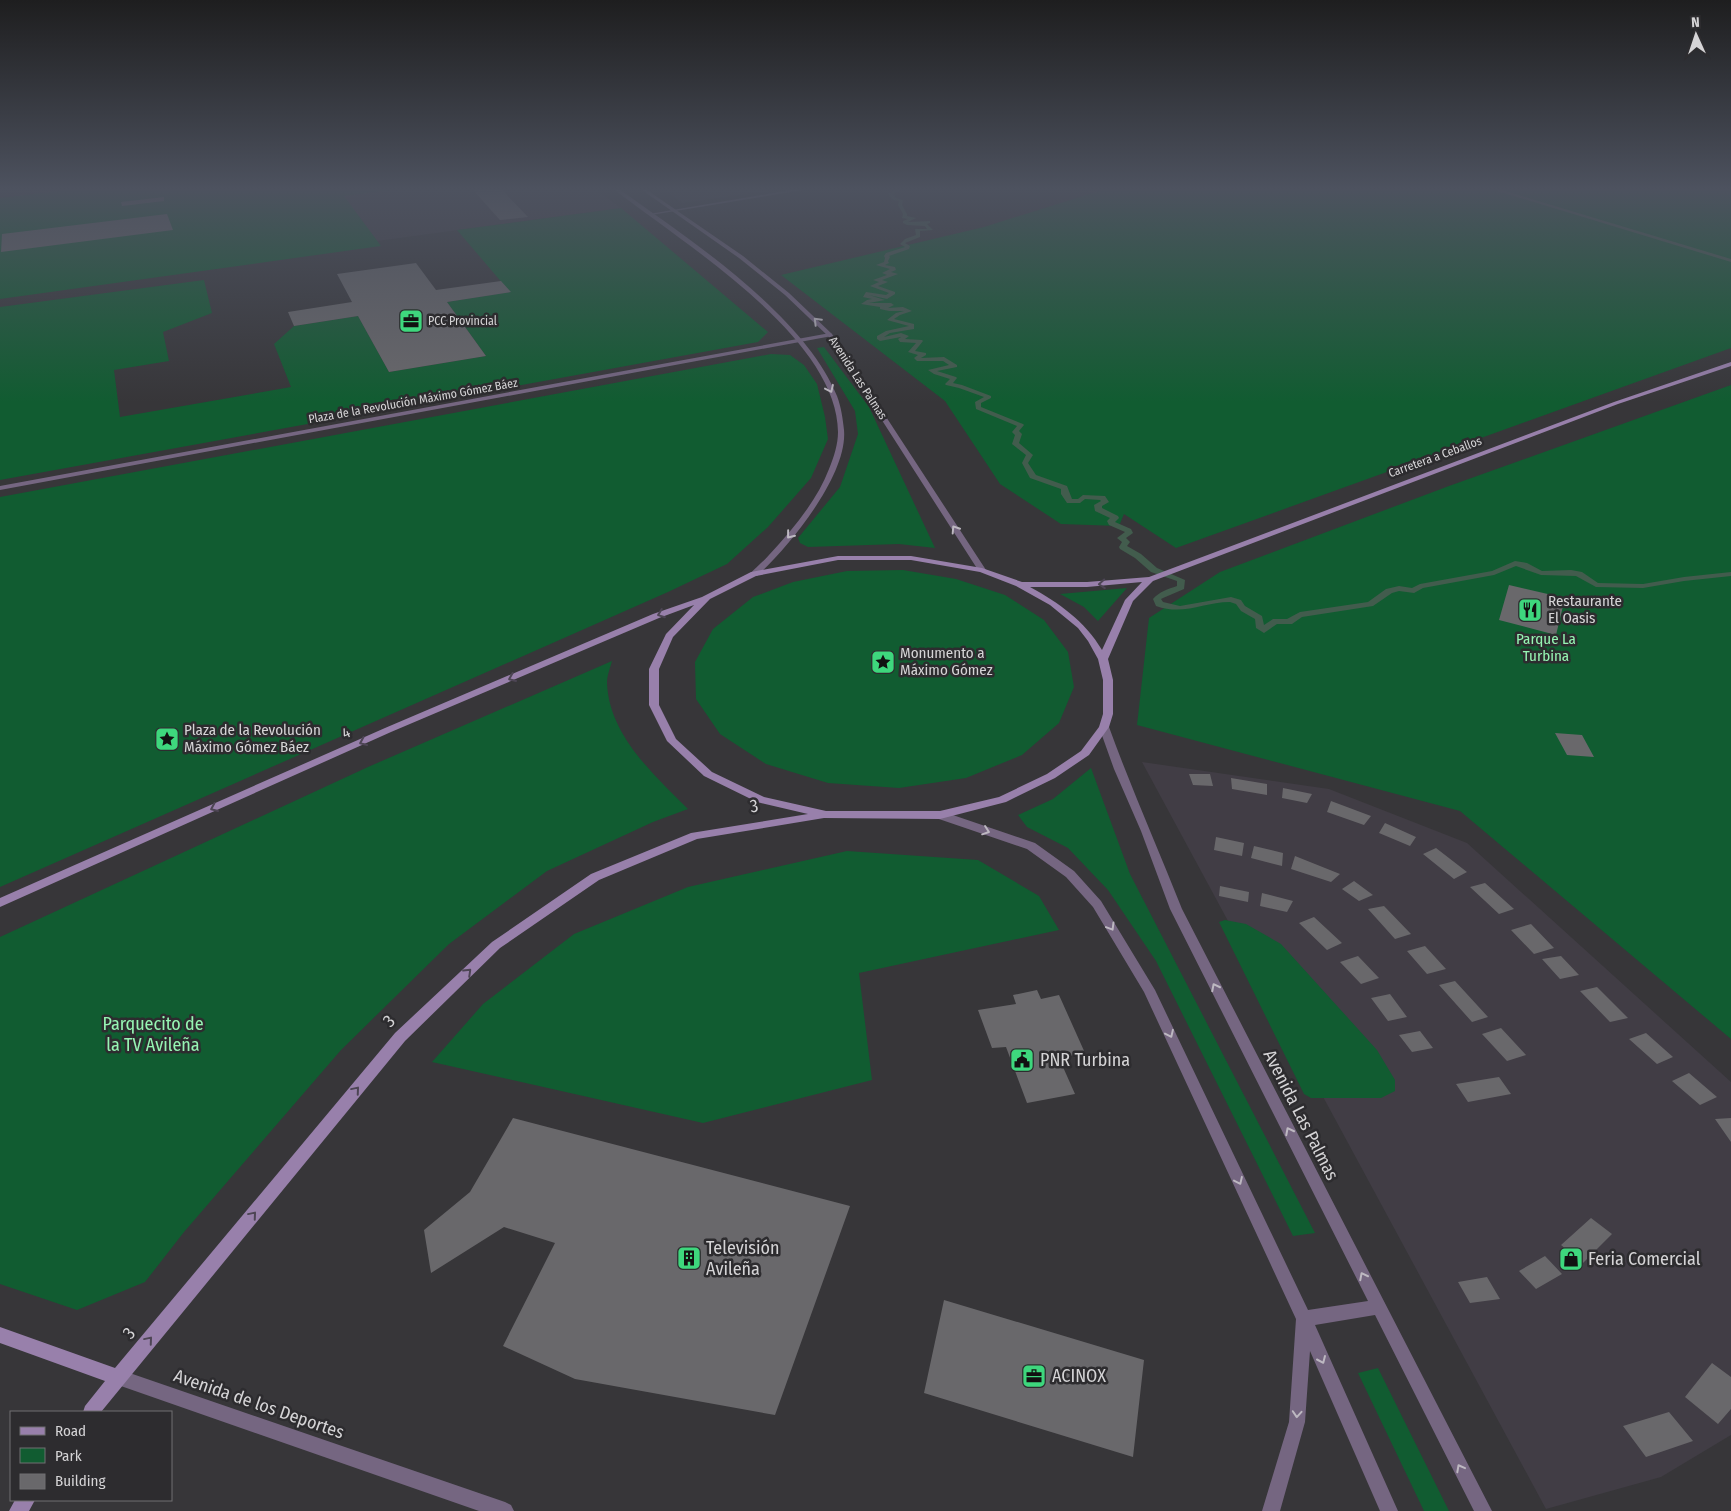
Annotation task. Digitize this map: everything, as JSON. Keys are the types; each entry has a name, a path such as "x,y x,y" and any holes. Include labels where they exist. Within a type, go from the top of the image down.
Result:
{"main road":[{"name":"Carretera a Ceballos","path":"1019,584 1052,586 1100,585 1150,579 1616,403 1731,364"},
{"path":"838,558 911,558 982,570 1019,584 1053,602 1081,626 1103,659 1108,680 1108,714 1104,727 1085,753 1051,776 1002,800 940,815 826,816 761,800 708,774 672,741 654,705 654,669 669,636 707,597 754,574 838,558"},
{"name":"Carretera a Ceballos","path":"1103,659 1129,600 1150,579"},
{"name":"4","path":"0,903 388,730 656,616 707,597"},
{"name":"3","path":"92,1411 400,1037 496,945 595,877 695,836 826,816"},
{"name":"Avenida de los Deportes","path":"0,1335 118,1377"}],"street":[{"name":"Avenida Las Palmas","path":"713,261 738,279 799,341 830,388 839,411 841,432 832,471 826,486 772,557 754,574"},
{"name":"Avenida Las Palmas","path":"746,261 799,303 830,335 982,570"},
{"name":"Plaza de la Revolución Máximo Gómez Báez","path":"0,488 830,335"},
{"name":"Avenida Las Palmas","path":"1104,727 1118,769 1146,832 1176,909 1483,1511"},
{"path":"940,815 1031,846 1070,874 1097,904 1149,990 1304,1319 1389,1511"},
{"path":"1304,1319 1378,1307"},
{"path":"1271,1511 1297,1422 1304,1319"},
{"name":"Avenida de los Deportes","path":"118,1377 505,1511"}],"shaded area":[{"name":"Feria Comercial","path":"1142,762 1329,789 1467,843 1731,1082 1731,1435 1661,1477 1546,1509"}],"green space":[{"path":"0,261 277,261 0,299"},
{"name":"PCC Provincial","path":"483,261 683,261 768,332 758,342 0,480 0,307 204,280 212,313 163,332 169,361 114,370 120,417 291,387 274,344 294,326 358,316 389,372 486,356 447,302 510,292"},
{"path":"842,261 1731,261 1731,348 1176,548 1124,514 1119,526 1061,524 1000,484 945,401 781,275"},
{"path":"824,347 869,407 935,548 899,544 808,547 800,543 798,538 840,487 858,434 855,411 817,348"},
{"name":"Plaza de la Revolución Máximo Gómez Báez","path":"771,354 790,355 804,365 817,384 828,439 811,478 768,527 727,564 668,592 0,887 0,497"},
{"name":"Parque La Turbina","path":"1731,385 1731,1039 1460,811 1137,725 1149,618 1220,572 1449,486"},
{"path":"903,570 956,579 1005,595 1044,620 1068,652 1074,687 1059,723 1022,755 966,778 899,788 828,783 766,764 720,734 696,699 695,662 713,629 753,597 793,582 847,571"},
{"path":"1127,588 1098,621 1084,607 1060,594"},
{"name":"Parquecito de la TV Avileña","path":"612,661 607,683 610,702 616,720 625,737 648,768 688,809 653,822 547,871 449,944 341,1050 184,1232 145,1282 77,1310 0,1284 0,937 368,767"},
{"path":"1091,768 1130,874 1315,1233 1293,1236 1156,961 1108,890 1068,848 1027,827 1018,815 1053,799"},
{"path":"847,851 978,860 1039,896 1059,930 859,973 872,1080 703,1123 432,1062 483,1004 574,934 688,887"},
{"path":"1225,920 1246,924 1281,944 1377,1050 1395,1080 1395,1091 1381,1098 1311,1098 1304,1094 1219,922"},
{"path":"1378,1368 1449,1511 1424,1511 1358,1373"}],"building":[{"name":"PCC Provincial","path":"416,263 436,290 501,281 511,292 447,302 486,356 389,372 358,316 294,326 288,312 352,302 337,274"},
{"path":"1509,585 1565,598 1556,635 1499,620"},
{"path":"1555,733 1582,735 1594,757 1567,755"},
{"path":"1189,774 1210,774 1213,786 1193,785"},
{"path":"1231,778 1267,784 1267,795 1232,789"},
{"path":"1283,788 1312,794 1307,803 1282,798"},
{"path":"1331,801 1371,816 1364,825 1327,812"},
{"path":"1385,823 1416,837 1410,846 1379,833"},
{"path":"1216,837 1244,843 1242,856 1214,850"},
{"path":"1254,846 1283,853 1282,866 1251,858"},
{"path":"1436,848 1467,872 1454,879 1423,854"},
{"path":"1295,856 1340,874 1331,882 1291,869"},
{"path":"1354,881 1373,895 1359,901 1342,889"},
{"path":"1485,883 1514,909 1499,914 1470,887"},
{"path":"1220,886 1249,892 1248,902 1219,896"},
{"path":"1262,893 1293,901 1287,912 1260,906"},
{"path":"1384,906 1411,934 1395,939 1368,909"},
{"path":"1314,917 1342,943 1327,950 1299,923"},
{"path":"1531,924 1554,948 1534,954 1511,930"},
{"path":"1425,946 1446,969 1427,974 1407,951"},
{"path":"1358,956 1379,978 1361,984 1340,962"},
{"path":"1561,956 1579,975 1560,979 1542,959"},
{"path":"1455,981 1488,1017 1472,1022 1439,985"},
{"path":"1597,987 1628,1018 1610,1022 1580,991"},
{"path":"1037,990 1041,999 1059,995 1085,1053 1059,1058 1075,1094 1027,1103 1006,1047 992,1048 978,1010 1016,1004 1013,995"},
{"path":"1390,994 1407,1017 1388,1021 1371,998"},
{"path":"1501,1028 1526,1055 1507,1061 1482,1034"},
{"path":"1420,1031 1433,1048 1412,1052 1399,1035"},
{"path":"1646,1033 1673,1057 1657,1064 1629,1039"},
{"path":"1689,1073 1717,1097 1700,1105 1672,1081"},
{"path":"1499,1077 1511,1094 1468,1102 1456,1084"},
{"name":"Televisión Avileña","path":"513,1118 850,1206 775,1415 575,1379 503,1346 555,1243 504,1227 431,1273 424,1230 470,1192"},
{"path":"1731,1118 1731,1142 1715,1119"},
{"path":"1591,1218 1612,1234 1583,1263 1561,1245"},
{"path":"1545,1256 1562,1274 1536,1289 1519,1271"},
{"path":"1487,1277 1500,1299 1470,1303 1458,1282"},
{"name":"ACINOX","path":"944,1300 1144,1360 1133,1457 924,1393"},
{"path":"1712,1363 1731,1377 1731,1409 1718,1424 1685,1397"},
{"path":"1669,1412 1693,1441 1646,1457 1623,1426"}],"waterway":[{"path":"886,261 887,263 878,265 893,268 885,273 895,274 876,280 885,282 873,286 893,293 887,297 868,293 865,296 882,300 869,301 864,304 877,306 891,305 882,308 909,311 898,314 890,320 912,325 912,328 888,332 879,337 880,339 901,335 906,336 901,339 902,341 920,341 911,352 924,354 917,358 919,360 944,359 955,366 931,370 954,378 948,384 960,386 989,397 978,402 978,408 1021,425 1015,432 1019,434 1015,444 1030,455 1025,463 1033,476 1064,488 1065,494 1070,501 1080,501 1083,497 1102,498 1105,502 1098,505 1098,509 1115,518 1111,521 1112,523 1129,533 1121,538 1126,542 1123,547 1138,556 1154,570 1181,580 1181,587 1157,599 1159,604 1180,608 1231,600 1238,602 1242,608 1259,618 1260,628 1264,630 1276,621 1289,622 1300,615 1370,604 1389,591 1399,588 1414,591 1420,586 1494,573 1515,563 1541,573 1571,572 1579,574 1596,585 1643,586 1731,574"}],"place":[{"name":"PCC Provincial","path":"411,321"},
{"name":"Restaurante El Oasis","path":"1530,610"},
{"name":"Monumento a Máximo Gómez","path":"883,662"},
{"name":"Plaza de la Revolución Máximo Gómez Báez","path":"167,739"},
{"name":"PNR Turbina","path":"1022,1060"},
{"name":"Televisión Avileña","path":"689,1258"},
{"name":"Feria Comercial","path":"1571,1259"},
{"name":"ACINOX","path":"1034,1376"}]}
